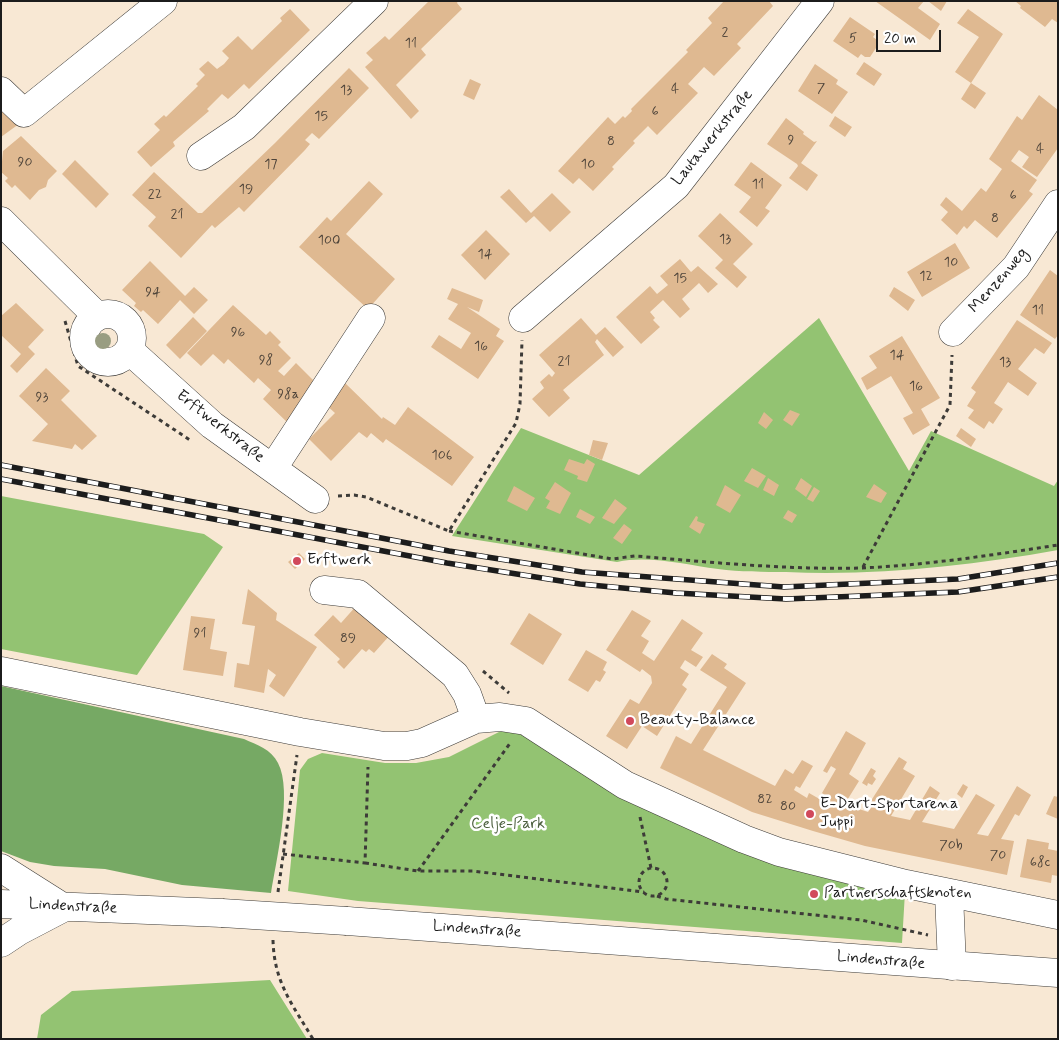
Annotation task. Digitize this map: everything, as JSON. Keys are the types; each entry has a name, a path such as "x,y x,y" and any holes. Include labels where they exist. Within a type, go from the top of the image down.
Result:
{"street":[{"path":"1,91 24,113 163,1"},
{"path":"201,156 244,127 374,1"},
{"name":"Lautawerkstraße","path":"523,318 676,186 820,1"},
{"name":"Menzenweg","path":"953,332 1016,267 1058,204"},
{"path":"1,221 68,300 97,316 112,314 126,321 132,335 129,350 117,360 109,362 94,356 88,351 84,335 86,328 97,316"},
{"path":"273,468 370,318"},
{"name":"Erftwerkstraße","path":"129,350 212,425 315,499"},
{"path":"324,590 358,594 455,675 467,694 476,719"},
{"path":"1,671 368,744 392,746 422,743 476,719 500,717 526,721 634,789 779,852 949,894 1058,915"},
{"path":"1,868 65,908"},
{"path":"949,894 951,953"},
{"name":"Lindenstraße","path":"1,904 222,913 951,953 1058,973"},
{"path":"1,943 19,931 65,908"}],"path":[{"path":"449,532 516,423 520,404 523,318"},
{"path":"863,568 950,404 953,332"},
{"path":"78,366 197,444"},
{"path":"315,499 349,495 366,497 449,532 612,558 635,556 807,568 863,568 985,556 1058,545"},
{"path":"418,872 526,721"},
{"path":"277,899 300,732"},
{"path":"365,863 365,826 369,791 368,744"},
{"path":"634,789 651,868"},
{"path":"283,854 365,863 418,872 473,871 644,892 666,899 861,920 951,953"},
{"path":"644,892 639,884 640,876 651,868"},
{"path":"651,868 663,872 667,878 666,889 657,896"},
{"path":"274,932 274,963 278,978 312,1039"}],"green space":[{"path":"819,318 909,471 931,431 1054,486 1058,480 1058,550 991,561 888,571 854,573 761,572 726,570 655,560 617,562 452,536 521,428 639,475"},
{"path":"1,496 204,534 223,547 137,675 1,649"},
{"path":"1,686 244,739 272,754 278,763 282,775 284,808 271,893 182,885 105,869 54,866 30,862 1,851"},
{"name":"Celje-Park","path":"530,730 571,764 905,892 902,943 358,901 288,891 300,770 308,759 322,753 385,763 416,763 449,757 501,731"},
{"path":"270,980 307,1039 37,1039 41,1015 72,991"}],"building":[{"path":"429,1 458,1 457,3 462,9 421,49 426,55 396,85 419,111 411,119 365,67 373,60 366,53 385,36 389,40"},
{"path":"724,1 769,1 773,6 737,44 741,48 714,76 704,67 688,84 698,93 657,135 648,126 612,167 614,169 593,191 579,178 573,184 558,171 608,117 615,124 632,111 631,109 688,52 686,50 712,23 708,18"},
{"path":"875,1 924,1 918,8 940,24 930,40"},
{"path":"928,1 947,1 941,11"},
{"path":"1015,1 1058,1 1058,23 1052,19 1045,27 1020,8 1021,6"},
{"path":"290,9 310,30 249,89 244,84 228,99 222,94 207,109 209,111 173,142 175,146 151,167 137,152 160,130 154,124 164,115 166,117 198,86 196,84 205,75 199,69 208,61 217,69 224,64 229,58 222,51 238,36 252,50 282,21 280,18"},
{"path":"968,9 1003,34 971,83 955,72 979,37 957,23"},
{"path":"850,17 875,34 873,37 877,40 878,45 870,57 865,57 861,54 858,58 833,41"},
{"path":"864,62 882,74 874,86 856,74"},
{"path":"815,64 838,80 836,84 848,92 832,114 798,91"},
{"path":"349,68 369,88 319,139 312,133 305,140 310,144 305,150 244,212 239,207 215,228 212,225 181,258 148,226 156,217 132,195 154,172 198,213 202,213"},
{"path":"470,79 481,84 474,100 463,95"},
{"path":"971,83 986,93 975,109 961,99"},
{"path":"1039,95 1058,110 1058,148 1037,177 1022,167 1029,157 1019,150 1011,161 1037,180 1029,191 1033,194 997,238 975,220 967,229 964,226 957,235 941,220 948,212 940,205 946,197 962,211 981,188 986,192 1002,169 989,159 1017,116 1022,120"},
{"path":"1,110 23,121 1,137"},
{"path":"835,116 852,127 845,137 829,126"},
{"path":"786,118 804,132 803,134 814,142 817,141 801,163 818,175 807,191 789,178 798,166 797,164 767,144"},
{"path":"21,136 57,171 48,180 46,187 39,190 30,200 15,185 12,188 5,181 8,178 1,172 3,151"},
{"path":"75,160 109,194 96,208 62,174"},
{"path":"751,162 782,185 765,208 770,211 757,227 739,212 751,197 734,185"},
{"path":"369,181 383,194 346,234 395,279 368,309 299,247 327,217 331,221"},
{"path":"509,189 531,213 552,193 571,212 550,232 534,216 526,223 500,197"},
{"path":"720,213 753,244 733,264 747,277 737,288 715,268 723,260 698,236"},
{"path":"486,230 510,254 485,280 461,255"},
{"path":"955,243 970,268 922,297 907,272"},
{"path":"680,259 691,272 698,266 718,284 708,293 699,283 682,299 690,309 680,318 663,300 650,312 655,318 653,320 660,327 641,344 616,317 650,286 657,294 668,285 660,276"},
{"path":"150,261 185,296 194,287 208,300 194,314 180,300 158,324 143,310 141,312 134,306 136,303 122,290"},
{"path":"1050,270 1058,276 1058,335 1055,339 1020,315"},
{"path":"894,287 915,300 908,311 889,296"},
{"path":"452,288 483,300 479,312 467,307 500,329 496,336 504,341 478,379 431,347 439,335 461,349 471,333 448,319 458,304 447,299"},
{"path":"16,303 44,330 28,347 35,354 17,373 10,366 21,354 1,335 1,316"},
{"path":"233,305 266,335 270,331 281,342 278,345 291,358 278,371 284,376 296,363 317,384 289,424 263,399 271,390 258,378 254,383 228,359 224,364 213,354 201,366 187,353"},
{"path":"193,317 207,331 180,359 166,345"},
{"path":"581,318 596,335 605,327 624,347 613,357 597,339 595,342 604,355 563,390 570,398 549,417 532,399 544,388 540,382 549,374 552,377 555,373 539,355"},
{"path":"1017,320 1052,343 1044,354 1035,348 1018,369 1037,383 1028,396 1008,382 994,403 1003,409 993,424 989,421 984,429 968,418 974,410 967,406 976,392 971,388"},
{"path":"902,336 940,398 921,409 930,425 913,435 903,418 913,413 891,376 867,390 861,378 877,368 869,356"},
{"path":"46,368 70,391 61,400 97,436 82,450 75,444 72,449 32,441 48,424 19,396"},
{"path":"344,382 382,419 383,417 395,425 408,407 474,457 452,486 386,439 383,443 371,433 367,438 359,432 331,461 309,439 335,413 325,404"},
{"path":"790,410 800,414 792,426 783,420"},
{"path":"764,412 773,420 766,429 758,423"},
{"path":"961,428 976,439 971,447 956,436"},
{"path":"593,440 608,443 602,460 589,455"},
{"path":"569,459 584,464 587,459 595,464 587,482 577,479 578,476 564,470"},
{"path":"752,468 766,476 758,488 744,481"},
{"path":"768,478 779,485 774,496 763,490"},
{"path":"801,478 812,486 806,497 795,489"},
{"path":"555,482 571,493 560,514 546,508 550,501 545,498"},
{"path":"874,484 887,493 881,503 866,497"},
{"path":"725,485 741,495 730,513 716,505"},
{"path":"514,486 535,498 527,511 507,501"},
{"path":"814,487 820,491 813,502 807,499"},
{"path":"615,499 627,508 614,524 602,518"},
{"path":"580,509 595,517 590,524 576,517"},
{"path":"788,510 797,515 792,523 783,518"},
{"path":"696,516 698,517 697,521 705,524 700,534 689,527"},
{"path":"624,524 632,530 622,544 613,538"},
{"name":"Erftwerk","path":"299,553 305,559 295,569 288,562"},
{"path":"248,589 277,613 276,620 317,647 284,697 269,686 276,675 268,669 264,693 234,687 237,663 249,665 255,626 242,624"},
{"path":"357,605 390,635 374,653 369,649 366,652 362,649 344,669 337,662 340,659 314,635 333,615 341,623"},
{"path":"632,610 651,621 641,636 649,641 642,653 654,661 682,619 703,633 691,650 703,657 696,667 685,660 680,668 689,674 682,685 687,689 657,736 642,726 627,749 606,736 630,699 639,704 652,683 651,676 642,669 640,672 606,650"},
{"path":"529,613 562,634 543,665 510,644"},
{"path":"191,616 215,619 210,649 227,652 223,676 183,670"},
{"path":"586,650 607,662 603,670 606,672 600,682 596,680 588,692 568,680"},
{"path":"712,654 727,664 724,668 746,683 703,750 775,786 785,769 793,774 802,760 813,766 800,788 796,786 794,790 807,798 809,793 823,801 826,796 822,793 836,769 831,766 827,773 823,771 846,731 866,743 849,774 859,781 846,802 842,799 839,804 851,811 853,807 868,812 870,809 867,807 899,757 907,762 903,769 915,776 891,816 910,820 930,786 940,793 922,822 954,829 976,794 995,805 977,834 988,836 1017,786 1031,795 1019,816 1015,814 1001,839 1014,841 1007,875 865,846 813,831 752,812 660,768 676,736 691,744 727,687 700,670"},
{"path":"871,768 876,771 873,776 876,779 872,785 868,783 867,786 862,783"},
{"path":"963,784 968,787 962,798 957,794"},
{"path":"1054,796 1058,797 1058,819 1046,814"},
{"path":"1027,839 1049,843 1048,849 1058,851 1058,876 1052,875 1051,883 1020,877"}],"railway":[{"path":"1,465 449,551 582,572 784,587 958,579 1058,563"},
{"path":"1,479 447,563 580,584 676,593 786,599 958,592 1058,577"}],"place":[{"name":"Erftwerk","path":"297,561"},
{"name":"Beauty-Balance","path":"630,721"},
{"name":"E-Dart-Sportarena Juppi","path":"810,814"},
{"name":"Partnerschaftsknoten","path":"814,894"}]}
